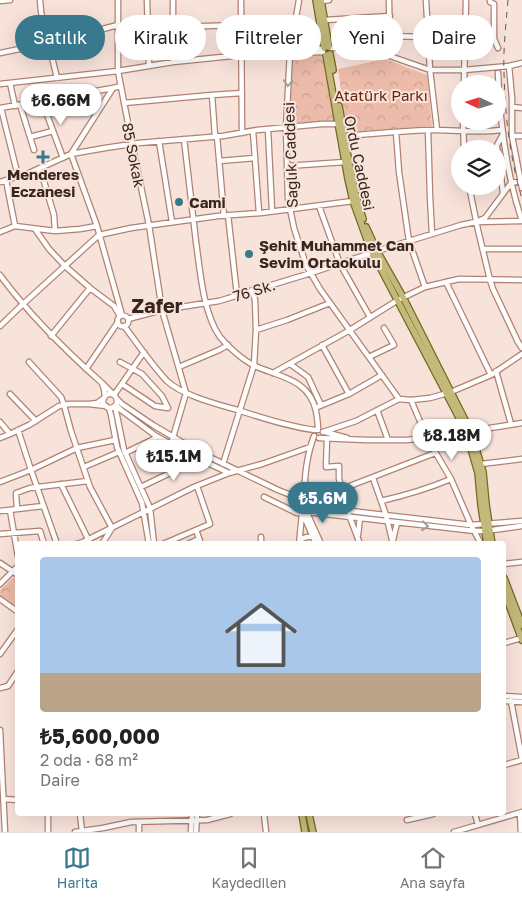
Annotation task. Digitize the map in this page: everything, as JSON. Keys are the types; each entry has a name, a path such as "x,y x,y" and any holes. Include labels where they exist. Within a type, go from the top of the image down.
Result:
{"main road":[{"name":"Ordu Caddesi","path":"320,0 325,20 327,51"},
{"name":"Ordu Caddesi","path":"320,0 334,100 345,136 356,198 374,252"},
{"name":"Ordu Caddesi","path":"340,123 353,202 374,252 469,432 481,464 486,523"},
{"name":"Ordu Caddesi","path":"469,432 491,541"},
{"name":"Ordu Caddesi","path":"487,541 488,531"},
{"path":"506,583 522,625"},
{"path":"506,596 522,639"},
{"path":"302,816 305,832"},
{"path":"310,816 313,832"}],"street":[{"path":"0,1 10,0"},
{"path":"40,0 42,15"},
{"name":"85 Sokak","path":"118,0 118,15"},
{"path":"147,0 148,15"},
{"path":"173,0 173,15"},
{"path":"240,0 241,15"},
{"name":"Sağlık Caddesi","path":"296,15 299,0"},
{"path":"320,0 329,0"},
{"path":"389,0 390,15"},
{"path":"426,0 427,15"},
{"path":"466,0 466,15"},
{"path":"490,0 494,4 494,15"},
{"path":"325,20 331,20"},
{"path":"494,39 498,48"},
{"path":"0,53 15,50"},
{"path":"321,51 331,51"},
{"path":"0,84 216,58"},
{"path":"53,60 57,78"},
{"name":"85 Sokak","path":"118,60 118,71 124,103 149,225 162,310 186,393"},
{"path":"149,60 149,66"},
{"path":"242,60 242,132"},
{"name":"Sağlık Caddesi","path":"290,60 286,128 288,199 294,228 306,266 330,303 399,399"},
{"path":"401,60 430,70 464,70 522,63"},
{"path":"429,60 437,130"},
{"path":"464,60 464,75"},
{"path":"509,66 512,136 522,188"},
{"path":"498,73 502,133 511,183 522,221"},
{"path":"10,83 34,150"},
{"path":"18,176 2,120 1,108 121,86"},
{"path":"71,154 113,88"},
{"path":"124,103 212,94 242,93"},
{"path":"212,94 237,295"},
{"path":"42,101 63,158"},
{"path":"512,107 522,108"},
{"path":"0,182 40,168 71,154 132,144 340,123"},
{"path":"268,129 272,211"},
{"path":"428,130 432,234"},
{"path":"345,136 428,130 502,133"},
{"path":"30,137 52,131"},
{"path":"253,131 259,213"},
{"path":"462,131 463,140"},
{"path":"396,132 399,172 409,241 425,287"},
{"path":"499,140 502,133"},
{"path":"512,136 522,136"},
{"path":"184,140 200,274 206,303 213,322 220,336 228,345 254,365 297,382 307,391 315,408 317,434 311,445 305,478 305,504"},
{"path":"159,141 172,222"},
{"path":"71,154 97,226 121,315 86,369"},
{"path":"219,161 255,158"},
{"path":"287,166 345,162"},
{"path":"40,168 54,215 55,231"},
{"path":"6,180 15,226"},
{"path":"506,189 511,183 521,181"},
{"path":"471,195 492,289 522,348"},
{"path":"476,222 485,218 502,195"},
{"path":"0,326 99,235 172,222 353,202"},
{"path":"319,206 340,264 370,317"},
{"name":"76 Sk.","path":"128,319 162,310 219,301 461,225 476,222 522,221"},
{"path":"0,232 15,226 55,231 97,226"},
{"path":"35,229 49,249 65,266 114,306 121,315 126,316 128,323 124,326"},
{"path":"483,249 522,249"},
{"path":"0,275 51,336 122,404 197,451 296,497 309,510 303,513"},
{"path":"273,373 350,330 400,299 425,287 459,279 522,280"},
{"path":"446,282 491,375"},
{"path":"51,336 90,288"},
{"path":"223,464 254,365 256,330 255,300 252,290"},
{"path":"256,330 330,303"},
{"path":"118,322 124,326 168,382 186,393 327,438 341,440 348,438"},
{"path":"369,358 394,345 384,328"},
{"path":"179,367 228,345"},
{"path":"322,345 349,394"},
{"path":"144,352 115,396 115,405 125,453 150,508 154,541"},
{"path":"317,434 356,421 399,399 430,398 448,392 491,375 522,354"},
{"path":"29,362 61,397 88,481 112,528"},
{"path":"120,362 142,374 162,396 168,408 155,406 122,384"},
{"path":"290,364 308,377 321,405"},
{"path":"496,371 511,424"},
{"path":"315,408 349,394 382,375"},
{"path":"102,383 104,403 111,414 119,452 142,503 149,541"},
{"path":"171,444 186,393"},
{"path":"10,394 36,421"},
{"path":"0,438 36,421 59,406 97,403 108,394 115,396"},
{"path":"411,400 427,438 451,479 480,541"},
{"path":"89,404 107,407 115,405"},
{"path":"115,405 158,437 229,473"},
{"path":"376,410 388,440"},
{"path":"0,422 10,434"},
{"path":"317,434 367,440 407,440 522,423"},
{"path":"18,430 55,541"},
{"path":"125,453 158,437"},
{"path":"327,438 326,466 339,466 339,479 342,489 435,453"},
{"path":"0,482 77,448 116,440"},
{"path":"87,541 197,486 311,445"},
{"path":"84,467 119,452"},
{"path":"481,464 522,458"},
{"path":"141,487 199,459"},
{"path":"373,478 386,515 392,541"},
{"path":"381,501 414,494 451,479"},
{"path":"17,509 16,493 22,490 88,481"},
{"path":"61,484 85,541"},
{"path":"170,541 210,524 197,486"},
{"path":"264,497 297,513 475,531 522,526"},
{"path":"319,541 298,507 300,504 471,525 522,520"},
{"path":"0,511 43,506"},
{"path":"10,510 15,543"},
{"path":"350,511 349,517 359,541"},
{"path":"357,536 360,512"},
{"path":"303,513 315,541"},
{"path":"300,541 303,513"},
{"path":"393,541 397,523"},
{"path":"104,541 112,528"},
{"path":"196,530 200,541"},
{"path":"0,534 40,531 43,541"},
{"path":"260,537 261,541"},
{"path":"301,541 304,537 313,537"},
{"path":"506,564 522,562"},
{"path":"0,563 15,573"},
{"path":"0,584 15,568"},
{"path":"0,599 15,610"},
{"path":"0,654 15,632"},
{"path":"506,643 522,639"},
{"path":"0,688 8,686 15,676"},
{"path":"506,696 522,697"},
{"path":"506,701 522,702"},
{"path":"506,764 522,760 511,701"},
{"path":"0,730 5,832"},
{"path":"4,799 15,800"},
{"path":"454,832 521,812 521,832"},
{"path":"48,816 48,832"},
{"path":"81,816 85,831"},
{"path":"193,816 196,832"},
{"path":"191,832 196,816"},
{"path":"207,820 209,816"},
{"path":"74,832 131,822 194,821 222,816"},
{"path":"264,816 266,832"},
{"path":"407,820 424,816"},
{"path":"476,816 478,825"},
{"path":"139,822 139,832"}],"green space":[{"path":"321,55 334,121 289,123 292,60 321,60"},
{"name":"Atatürk Parkı","path":"388,60 427,75 432,126 347,132 338,69"},
{"path":"15,578 15,608 0,597 0,590"}],"railway":[{"path":"508,0 504,55 506,105 511,152 522,199"}],"place":[{"name":"Menderes Eczanesi","path":"43,157"},
{"name":"Cami","path":"179,202"},
{"name":"Şehit Muhammet Can Sevim Ortaokulu","path":"249,254"}],"district":[{"name":"Zafer","path":"157,305"}]}
